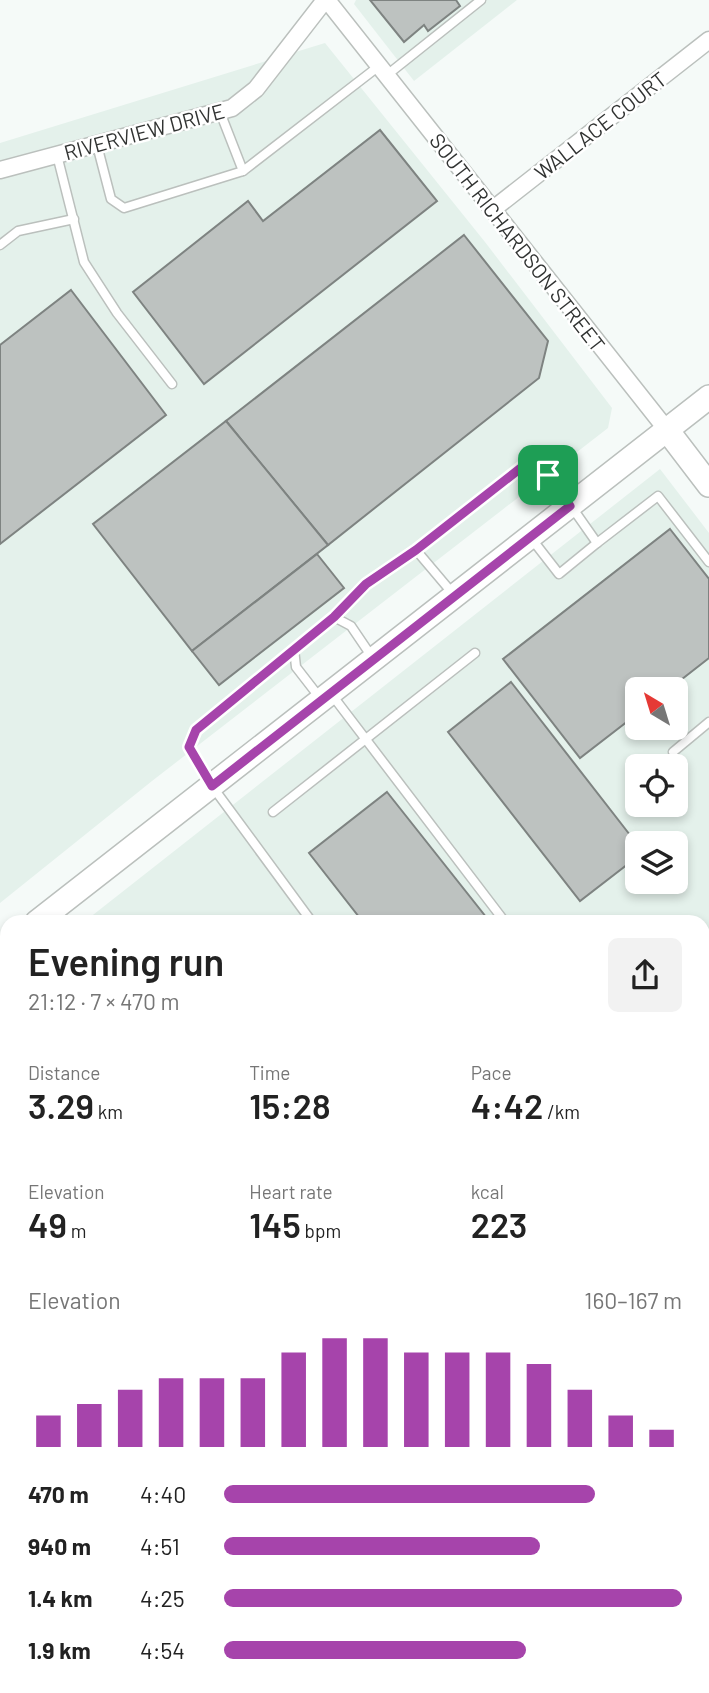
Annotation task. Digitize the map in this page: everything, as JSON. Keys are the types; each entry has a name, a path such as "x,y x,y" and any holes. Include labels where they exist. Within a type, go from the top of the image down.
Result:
{"main road":[{"path":"46,915 709,397"},
{"name":"SOUTH RICHARDSON STREET","path":"667,430 709,485"}],"street":[{"name":"SOUTH RICHARDSON STREET","path":"326,0 667,430"},
{"name":"RIVERVIEW DRIVE","path":"0,170 232,108 256,89 326,0"},
{"name":"WALLACE COURT","path":"492,210 709,40"}],"lane":[{"path":"97,145 111,200 124,208 243,171 481,0"},
{"path":"220,112 243,171"},
{"path":"57,155 84,262 117,313 172,384"},
{"path":"0,245 18,230 74,219"},
{"path":"307,915 212,786 189,747 196,730 334,617 366,584 416,550 536,456 597,543"},
{"path":"530,537 559,574 658,496 709,562"},
{"path":"416,550 455,596"},
{"path":"334,617 351,626 374,659"},
{"path":"294,649 296,667 366,740 500,915"},
{"path":"273,812 475,653"},
{"path":"673,751 709,722"}],"shaded area":[{"path":"356,0 517,0 414,81 354,4"},
{"path":"325,43 485,242 612,408 608,428 152,781 0,903 0,143"},
{"path":"660,469 709,533 709,915 93,915"}],"building":[{"path":"370,0 456,0 460,6 428,31 424,25 404,42"},
{"path":"380,130 437,201 204,384 133,292 248,201 263,221"},
{"path":"464,235 548,341 539,378 328,545 226,421"},
{"path":"71,290 166,415 0,544 0,345"},
{"path":"226,421 328,545 192,651 93,524"},
{"path":"670,529 709,579 709,658 685,677 625,677 625,723 580,758 503,659"},
{"path":"317,554 344,588 219,685 192,651"},
{"path":"511,682 627,831 625,866 580,901 448,732"},
{"path":"387,792 484,915 358,915 309,853"}],"route":[{"path":"536,456 548,475 570,506 212,786 189,747 196,730 334,617 366,584 416,550 536,456"}]}
